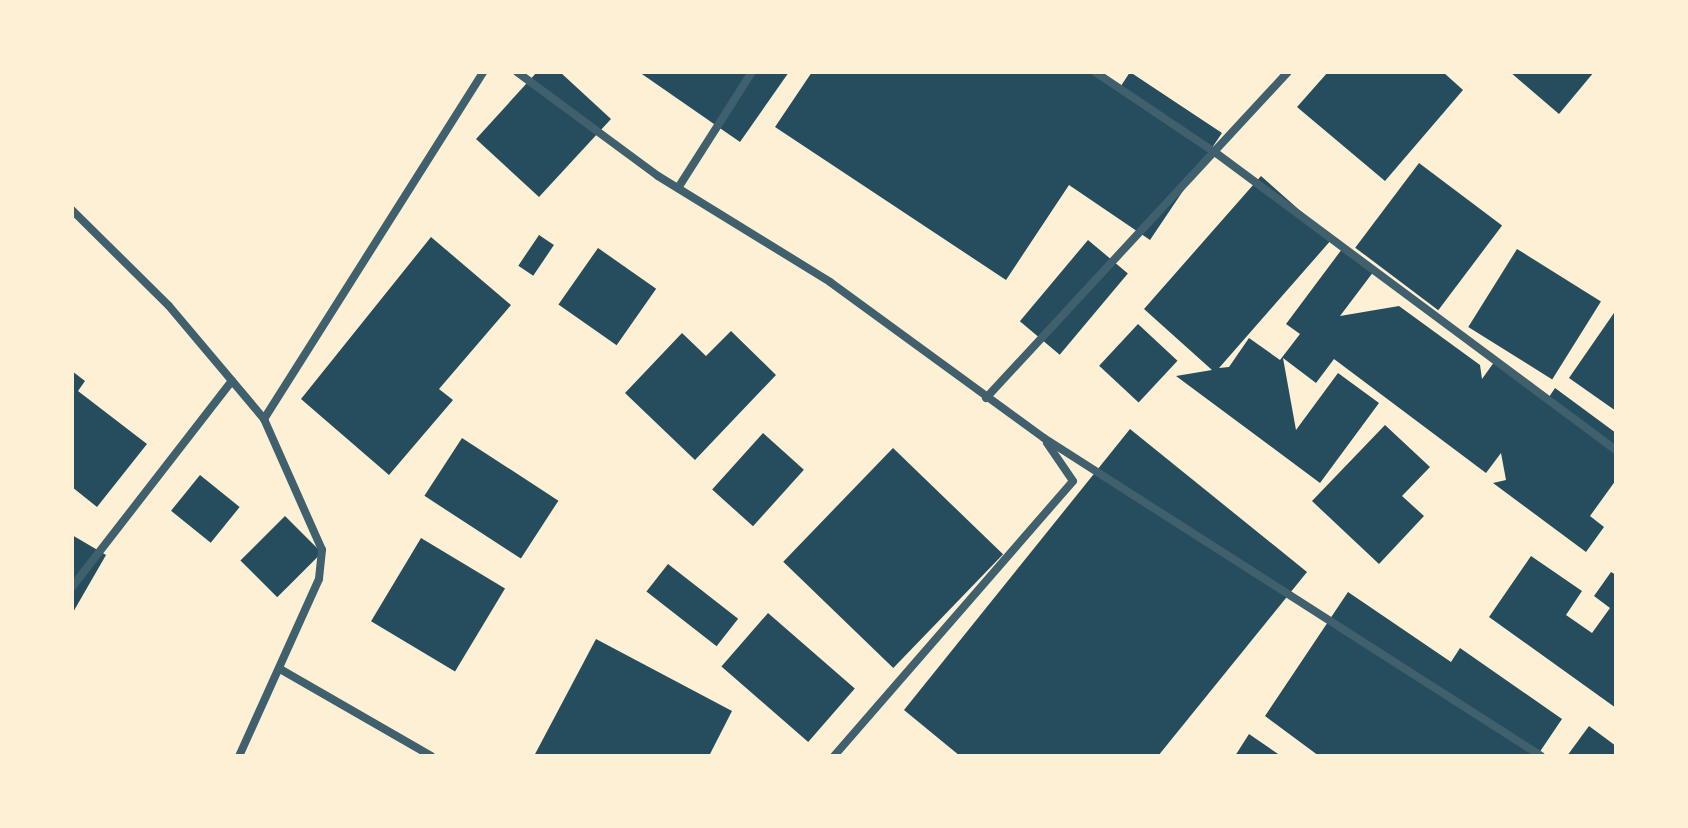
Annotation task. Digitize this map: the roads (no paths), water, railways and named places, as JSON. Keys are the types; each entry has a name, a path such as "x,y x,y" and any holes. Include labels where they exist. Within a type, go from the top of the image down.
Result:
{"street":[{"path":"264,419 483,72"},
{"path":"517,72 678,188 830,282 1044,438 1541,756"},
{"path":"678,188 752,72"},
{"path":"1095,72 1216,153 1616,450"},
{"path":"986,398 1288,72"},
{"path":"72,210 169,306 264,419 322,550 319,579 239,756"},
{"path":"72,587 232,381"},
{"path":"834,756 1073,481 1044,438"},
{"path":"280,669 431,756"}]}
